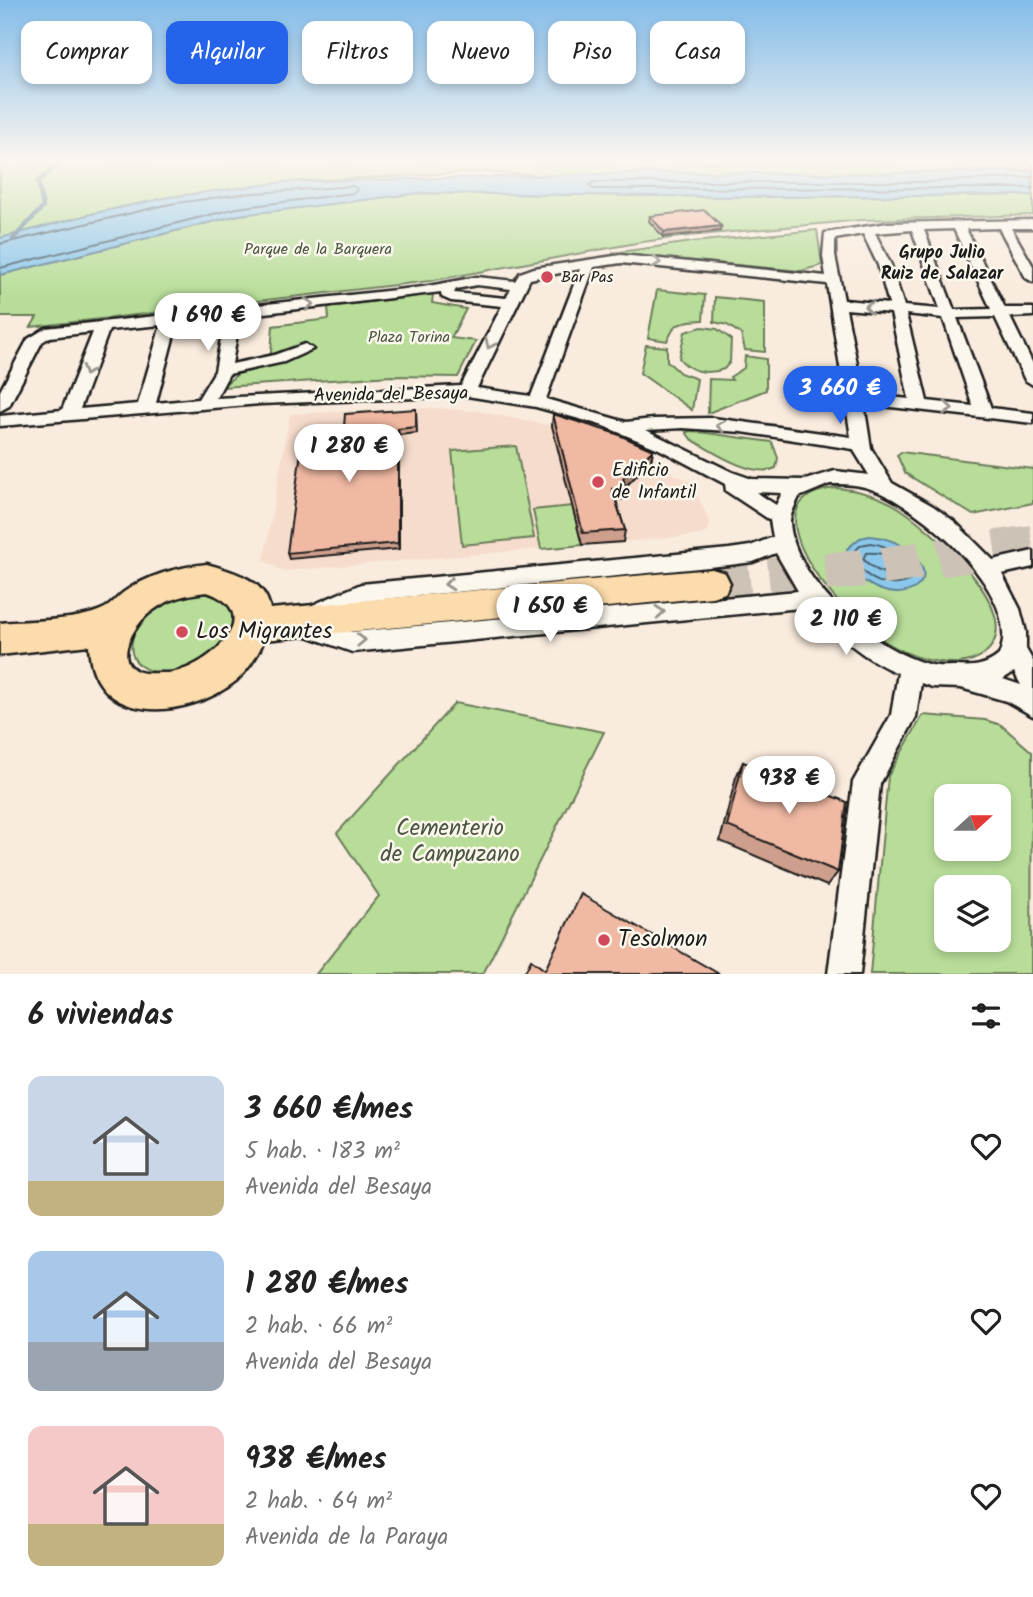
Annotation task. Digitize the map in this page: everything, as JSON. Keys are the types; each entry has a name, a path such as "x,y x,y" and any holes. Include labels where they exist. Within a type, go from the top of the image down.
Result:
{"main road":[{"path":"207,578 230,583 246,596 253,615 252,626 240,652 229,664 199,683 174,691 149,692 122,682 114,673 113,635 139,600 179,581 207,578"},
{"path":"252,626 712,583"},
{"path":"0,639 84,631 113,635"},
{"path":"0,657 113,635"}],"street":[{"path":"885,487 862,447 829,256 829,236 917,226 1033,224"},
{"path":"1003,225 1033,278"},
{"path":"917,226 984,412"},
{"path":"958,226 1033,380"},
{"path":"867,230 876,242 897,310 919,405"},
{"path":"467,391 519,286 525,276 534,272 621,259 834,281"},
{"path":"537,402 589,263"},
{"path":"0,406 36,339 47,333 233,313 477,281 519,286"},
{"path":"451,286 447,293 451,297 510,303"},
{"path":"839,304 948,314 1033,312"},
{"path":"205,402 223,371 233,313"},
{"path":"146,407 170,320"},
{"path":"69,414 103,327"},
{"path":"223,371 278,359 304,349"},
{"name":"Avenida del Besaya","path":"0,421 205,402 467,391 537,402 624,428 666,421 700,423 862,447"},
{"path":"855,398 1033,418"},
{"path":"624,428 665,445 725,477 762,487 801,485 816,479 841,477 874,482 885,487 939,521 963,542 987,570 1010,612 1014,626 1014,652 1033,682"},
{"path":"841,477 862,447"},
{"path":"725,477 734,487 778,516"},
{"path":"801,485 787,498 778,516 782,542 813,597 866,645 911,671 1012,692 1033,705"},
{"path":"296,622 361,593 729,558 753,554 782,542"},
{"path":"987,570 1033,559"},
{"path":"296,622 352,642 813,597"},
{"path":"962,680 994,672 1008,661 1014,652"},
{"path":"844,974 867,782 903,717 911,671"}],"shaded area":[{"path":"434,408 476,411 552,426 633,453 692,483 710,523 708,531 700,535 282,571 264,560 290,414"}],"green space":[{"path":"0,207 173,207 0,246"},
{"name":"Parque de la Barquera","path":"301,207 1033,207 1033,215 862,220 689,236 642,242 430,281 31,327 37,317 0,317 0,275 239,215"},
{"path":"817,230 822,265 801,271 612,253 692,242"},
{"path":"657,290 705,295 703,320 675,326 667,341 648,338"},
{"name":"Plaza Torina","path":"433,294 432,303 466,309 451,338 476,341 458,377 392,376 221,387 238,374 270,365 273,326 329,319 328,307"},
{"path":"715,297 765,302 765,352 745,350 741,334 727,325 714,322"},
{"path":"702,327 717,329 731,339 730,362 724,369 699,371 679,358 685,332"},
{"path":"646,345 667,347 667,361 680,373 697,379 692,410 640,373"},
{"path":"745,356 766,359 766,390 708,413 709,379 732,380 730,377 744,368"},
{"path":"686,432 772,442 778,458 776,468 756,470 732,462 691,439"},
{"path":"516,446 534,538 462,545 452,451"},
{"path":"901,452 1033,469 1033,503 973,515 905,473 897,455"},
{"path":"836,488 867,494 896,506 930,532 970,572 986,595 995,617 996,637 984,654 960,663 923,659 885,641 845,609 814,570 795,527 797,509 810,495"},
{"path":"572,506 582,545 541,549 533,510"},
{"path":"204,593 224,602 233,615 232,629 224,644 194,667 175,673 158,673 136,661 132,653 132,643 135,633 148,614 174,598"},
{"name":"Cementerio de Campuzano","path":"455,703 604,732 483,974 316,974 379,896 337,833"},
{"path":"923,715 985,720 1001,725 1032,752 1031,974 870,974 888,776"}],"water":[{"path":"121,207 301,207 239,215 0,275 0,238"},
{"path":"860,538 884,538 903,546 915,556 923,569 923,576 915,588 894,593 882,590 871,585 853,570 847,549"}],"building":[{"path":"705,210 721,226 664,232 650,216"},
{"path":"416,409 416,427 398,429 398,543 287,553 304,430 344,427 345,414"},
{"name":"Edificio de Infantil","path":"553,414 617,434 653,450 623,478 626,488 612,489 625,530 583,533"},
{"path":"743,762 847,802 838,872 727,826"},
{"name":"Tesolmon","path":"581,894 719,974 524,974 531,960 545,970"}],"waterway":[{"path":"13,239 43,207"}],"tunnel":[{"path":"712,583 884,566 1033,544"}],"place":[{"name":"Bar Pas","path":"547,277"},
{"name":"Edificio de Infantil","path":"598,482"},
{"name":"Los Migrantes","path":"182,632"},
{"name":"Tesolmon","path":"604,940"}],"district":[{"name":"Grupo Julio Ruiz de Salazar","path":"942,263"}]}
